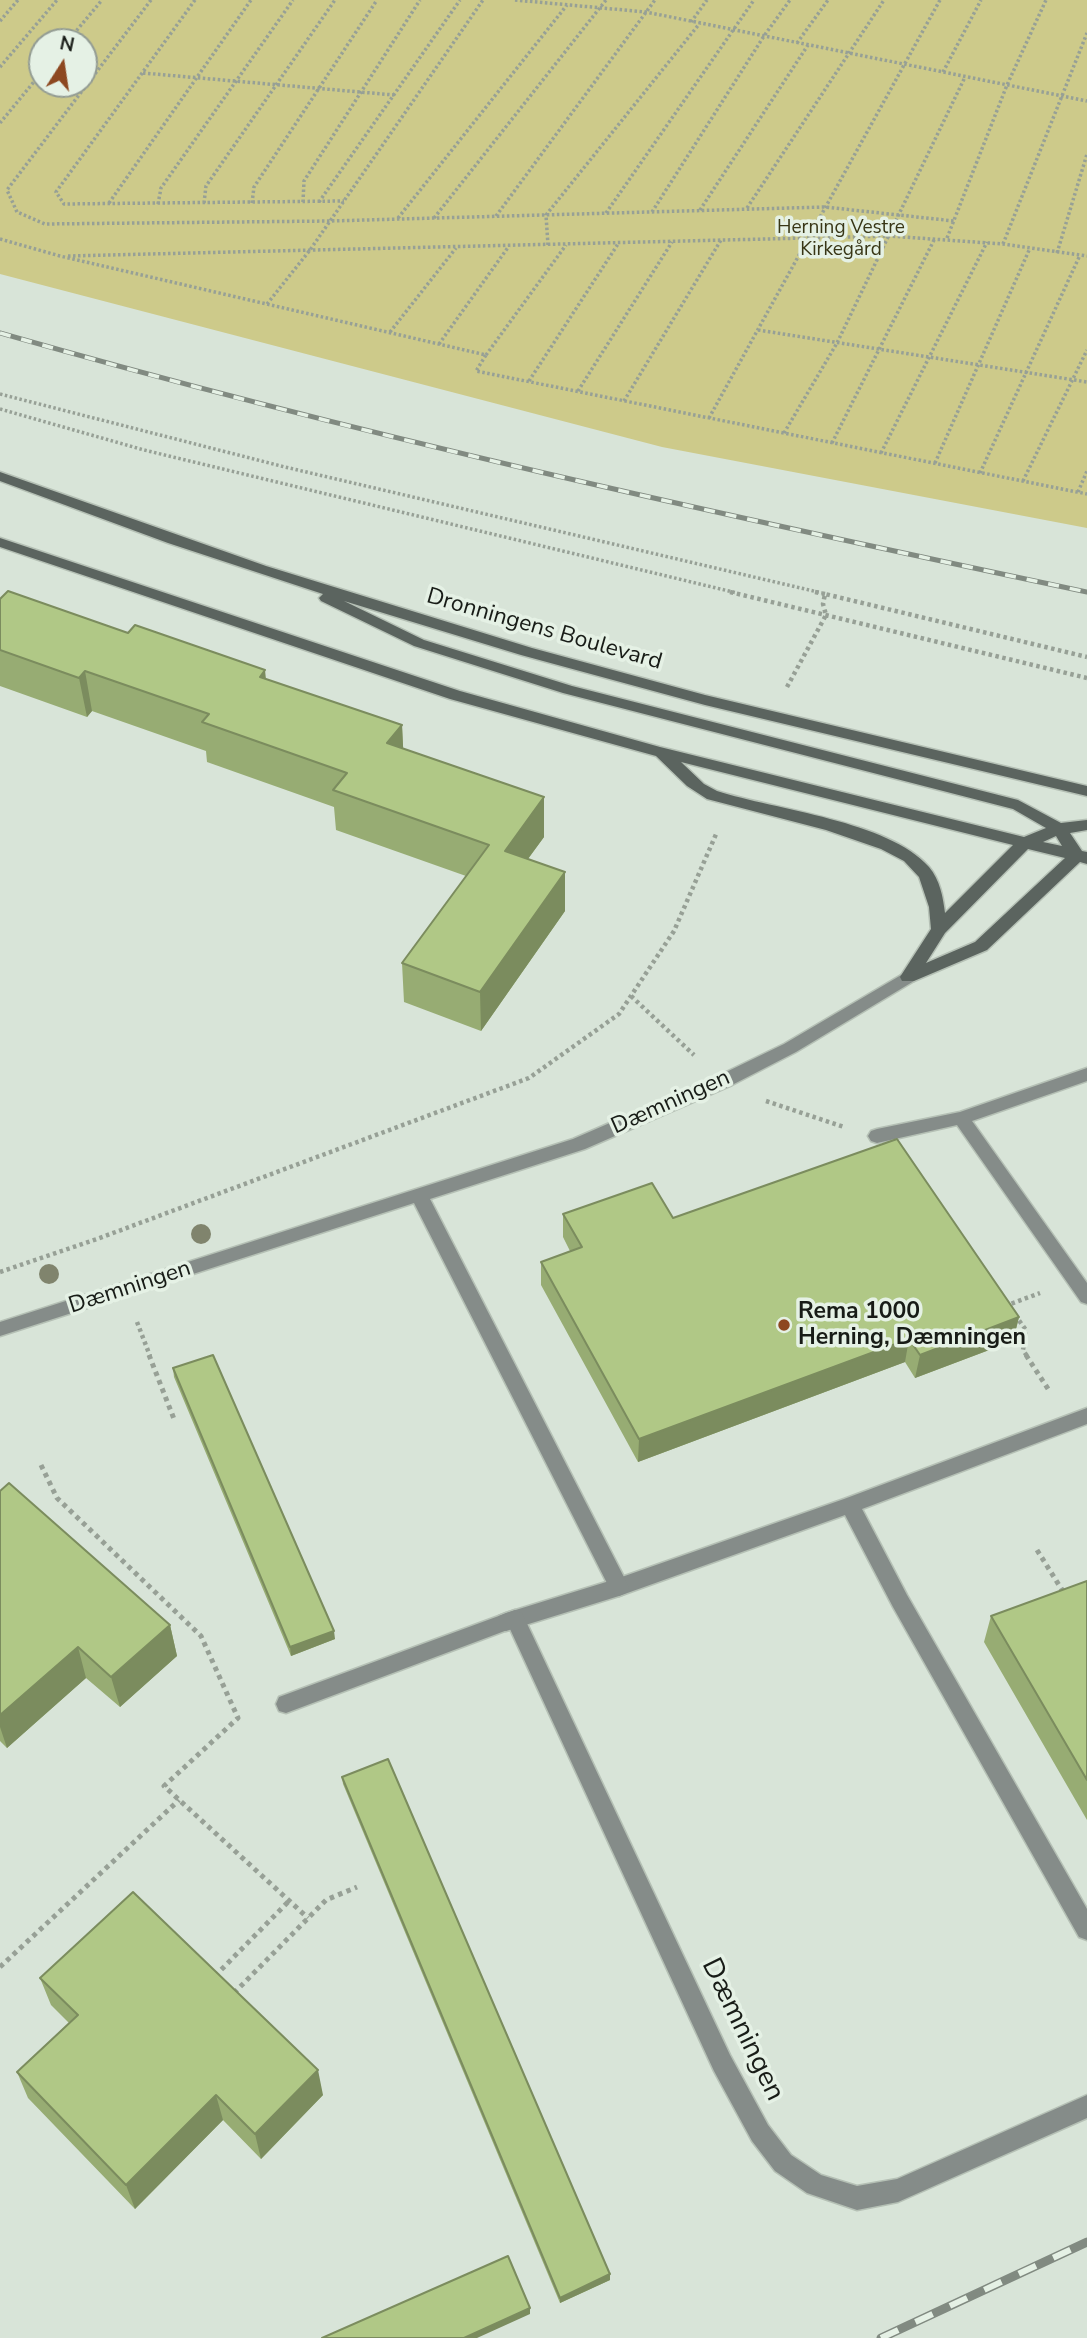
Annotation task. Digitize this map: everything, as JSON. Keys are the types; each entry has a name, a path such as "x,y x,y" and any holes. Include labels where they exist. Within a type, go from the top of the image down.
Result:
{"main road":[{"name":"Dronningens Boulevard","path":"0,476 276,573 487,639 705,700 1087,791"},
{"path":"0,542 455,695 660,752 1082,857"},
{"path":"276,573 419,643 581,694 1018,805 1059,829 1082,857"},
{"path":"660,752 709,794 872,839 906,855 924,871 935,895 939,929"},
{"path":"908,977 939,929 1024,843 1059,829 1087,825"},
{"path":"908,977 981,946 1082,857"}],"street":[{"name":"Dæmningen","path":"0,1329 579,1144 726,1080 790,1048 908,977"},
{"path":"877,1136 961,1118 1084,1079"},
{"path":"961,1118 1087,1297"},
{"path":"419,1195 619,1587"},
{"path":"286,1704 510,1621 619,1587 850,1505 1078,1419"},
{"path":"850,1505 900,1601 1087,1930"},
{"name":"Dæmningen","path":"510,1621 722,2063 760,2133 783,2163 815,2185 857,2198 898,2190 1087,2106"}],"path":[{"path":"0,21 18,0"},
{"path":"0,67 57,0"},
{"path":"79,28 102,0"},
{"path":"151,0 6,190 17,212 45,224 330,221 825,206 954,221"},
{"path":"195,0 56,192 64,204 344,201"},
{"path":"109,204 251,0"},
{"path":"158,204 161,188 293,0"},
{"path":"204,203 206,186 335,0"},
{"path":"252,203 254,187 377,0"},
{"path":"303,202 304,181 420,0"},
{"path":"319,202 460,0"},
{"path":"267,304 310,250 483,0"},
{"path":"515,0 646,12 1087,101"},
{"path":"434,218 606,0"},
{"path":"496,216 655,0"},
{"path":"691,22 707,0"},
{"path":"605,213 754,0"},
{"path":"652,212 764,36 790,0"},
{"path":"797,43 828,0"},
{"path":"746,209 884,0"},
{"path":"709,418 940,0"},
{"path":"943,72 981,0"},
{"path":"947,238 1007,85 1046,0"},
{"path":"397,219 567,5"},
{"path":"548,245 546,215 700,23"},
{"path":"1003,244 1087,33"},
{"path":"700,211 808,45"},
{"path":"142,73 394,95"},
{"path":"783,433 837,342 965,76"},
{"path":"0,124 28,89"},
{"path":"1057,253 1087,154"},
{"path":"61,256 888,236 987,242 1087,256"},
{"path":"832,443 935,238"},
{"path":"0,239 61,256 486,355"},
{"path":"624,401 721,240"},
{"path":"578,391 672,241"},
{"path":"881,453 987,242"},
{"path":"529,381 619,243"},
{"path":"567,244 476,371 1087,494"},
{"path":"439,344 510,246"},
{"path":"390,332 457,247"},
{"path":"935,463 1030,248"},
{"path":"980,473 1080,255"},
{"path":"758,330 1087,382"},
{"path":"1023,481 1087,350"},
{"path":"0,394 285,467 1087,657"},
{"path":"0,410 158,454 1087,678"},
{"path":"1078,492 1087,471"},
{"path":"787,688 826,615 823,604 825,594"},
{"path":"0,1272 97,1239 529,1078 619,1013 674,931 720,823"},
{"path":"631,996 690,1052"},
{"path":"726,1080 775,1106 877,1136"},
{"path":"995,1310 1075,1279"},
{"path":"124,1290 174,1419"},
{"path":"1008,1305 1026,1330 1023,1350 1078,1419"},
{"path":"41,1465 57,1498 201,1636 238,1718 164,1786 308,1919"},
{"path":"1037,1550 1067,1597"},
{"path":"0,1967 179,1800"},
{"path":"226,2001 326,1900 357,1886"},
{"path":"208,1984 288,1902"}],"green space":[{"name":"Herning Vestre Kirkegård","path":"0,0 1087,0 1087,528 662,447 0,274"}],"building":[{"path":"8,591 128,633 135,625 265,670 260,677 402,725 387,743 544,797 505,851 565,872 480,992 402,963 489,845 333,790 347,773 202,722 209,714 85,671 79,678 0,650 0,599"},
{"name":"Rema 1000 Herning, Dæmningen","path":"897,1139 1019,1317 920,1355 909,1339 639,1439 541,1262 582,1247 563,1214 652,1183 673,1218"},
{"path":"213,1355 334,1631 290,1647 173,1368"},
{"path":"9,1483 170,1625 111,1677 78,1647 0,1715 0,1491"},
{"path":"1087,1581 1087,1780 991,1616"},
{"path":"388,1759 610,2274 560,2298 342,1777"},
{"path":"133,1892 318,2070 255,2134 216,2095 126,2185 17,2072 78,2015 40,1978"},
{"path":"508,2256 530,2308 464,2338 322,2338"}],"railway":[{"path":"0,333 135,371 405,440 814,534 1087,592"},
{"path":"881,2338 1087,2242"}],"place":[{"name":"Rema 1000 Herning, Dæmningen","path":"784,1325"}]}
